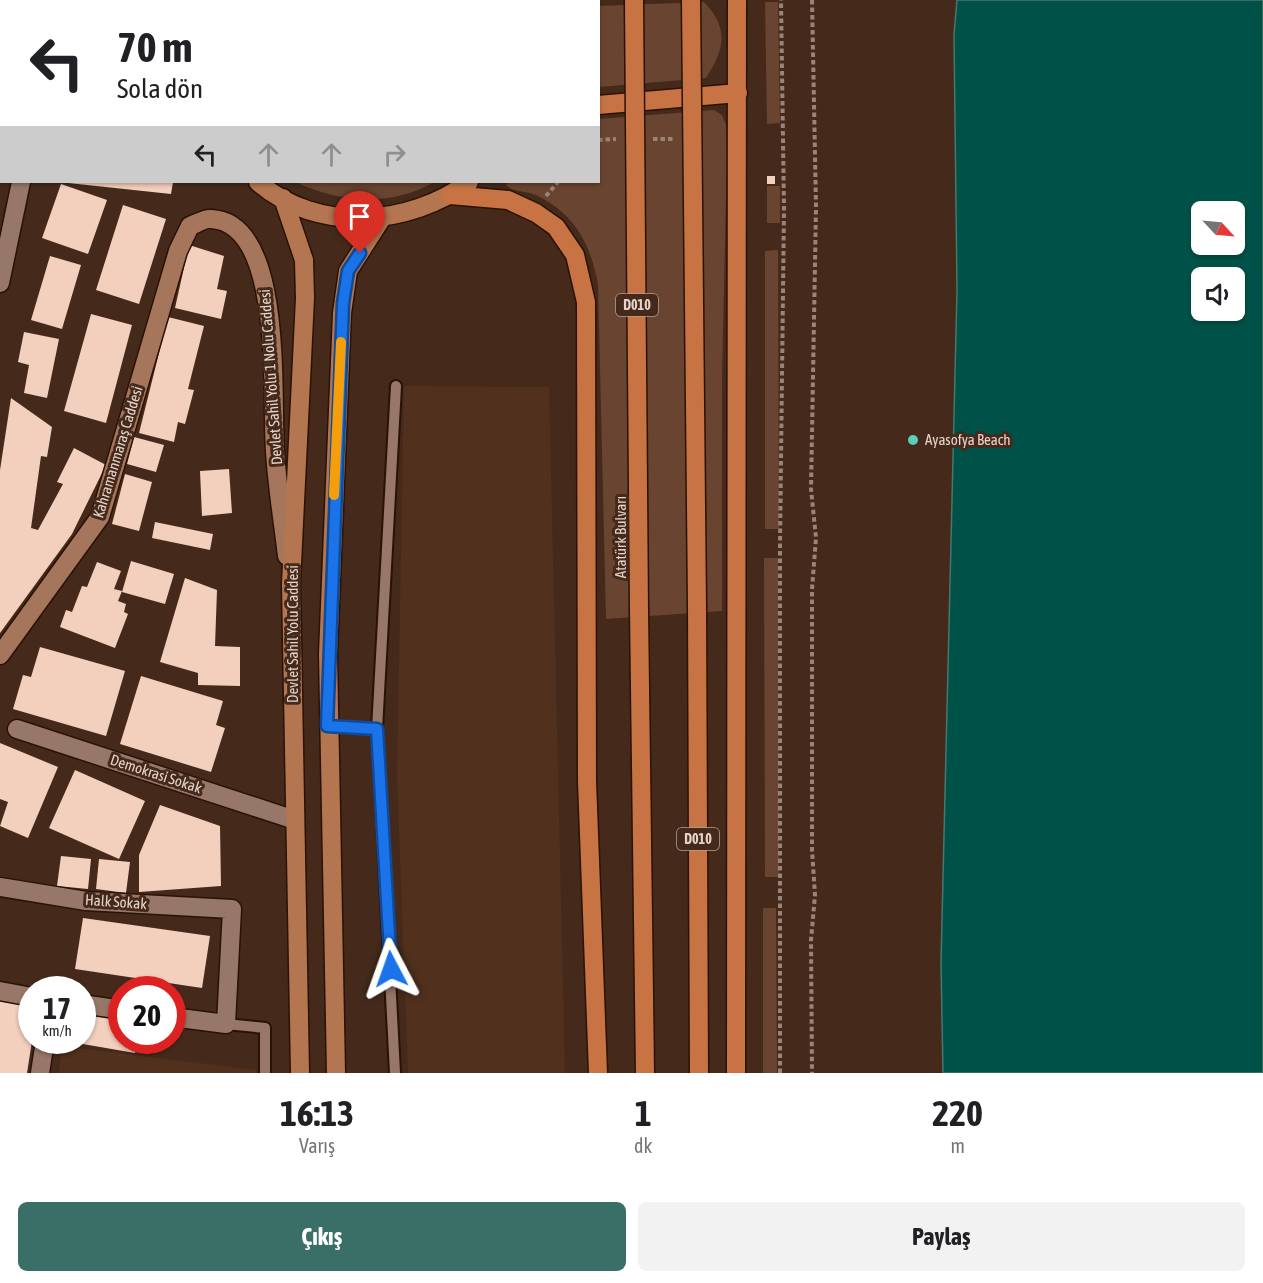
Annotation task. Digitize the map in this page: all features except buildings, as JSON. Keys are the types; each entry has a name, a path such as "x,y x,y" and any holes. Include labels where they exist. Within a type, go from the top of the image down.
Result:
{"highway":[{"name":"Atatürk Bulvarı","path":"634,0 645,1073"},
{"name":"D010","path":"691,0 699,1073"},
{"path":"736,0 738,93 736,1073"},
{"path":"600,105 738,93"},
{"path":"450,195 508,200 536,213 556,227 575,255 586,302 587,781 598,1073"}],"main road":[{"path":"260,183 303,208 342,218 382,218 417,210 450,195 468,183"},
{"name":"Devlet Sahil Yolu Caddesi","path":"283,198 304,261 305,288 291,584 300,1073"},
{"path":"336,1073 327,726 344,288 348,271 382,218"}],"street":[{"path":"0,283 21,183"},
{"name":"Devlet Sahil Yolu 1 Nolu Caddesi","path":"190,226 210,218 225,222 240,232 256,252 268,295 274,452 291,584"},
{"name":"Kahramanmaraş Caddesi","path":"0,655 100,517 178,251 190,226"},
{"name":"Demokrasi Sokak","path":"16,729 295,820"},
{"name":"Halk Sokak","path":"0,887 86,901 232,909 226,1024"},
{"path":"0,991 18,994"},
{"path":"186,1019 226,1024"},
{"path":"40,1073 43,1054"}],"lane":[{"path":"395,1073 377,729 396,386"},
{"path":"327,726 377,729"},
{"path":"226,1024 265,1028 265,1073"}],"path":[{"path":"780,1073 780,544 784,208 781,0"},
{"path":"812,0 816,207 811,489 816,538 812,590 812,850 815,895 811,940 812,1073"},
{"path":"645,139 680,139"},
{"path":"600,140 622,140"},
{"path":"543,199 557,183"}],"shaded area":[{"path":"704,2 718,21 721,30 717,58 706,78 600,87 600,6"},
{"path":"765,2 778,2 780,123 767,124"},
{"path":"714,110 722,115 726,125 722,377 722,611 606,619 598,284 595,269 579,231 561,211 536,195 512,189 506,185 508,183 600,183 600,119"},
{"path":"298,183 432,183 401,196 383,199 347,198"},
{"path":"767,186 780,186 780,223 767,223"},
{"path":"778,250 779,529 765,529 765,251"},
{"path":"404,386 549,387 565,1073 408,1073 397,775"},
{"path":"764,558 778,558 779,877 765,877"},
{"path":"763,908 776,908 777,1073 763,1073"},
{"path":"96,1050 108,1052 108,1054 127,1054 256,1070 256,1073 59,1073 61,1054 96,1054"}],"water":[{"path":"957,0 1263,0 1263,1073 943,1073 941,962 957,290 954,35"}],"slow traffic":[{"path":"334,495 341,342"}],"place":[{"name":"Ayasofya Beach","path":"913,440"}],"route":[{"path":"360,253 348,271 344,288 327,726 377,729 391,969"}]}
